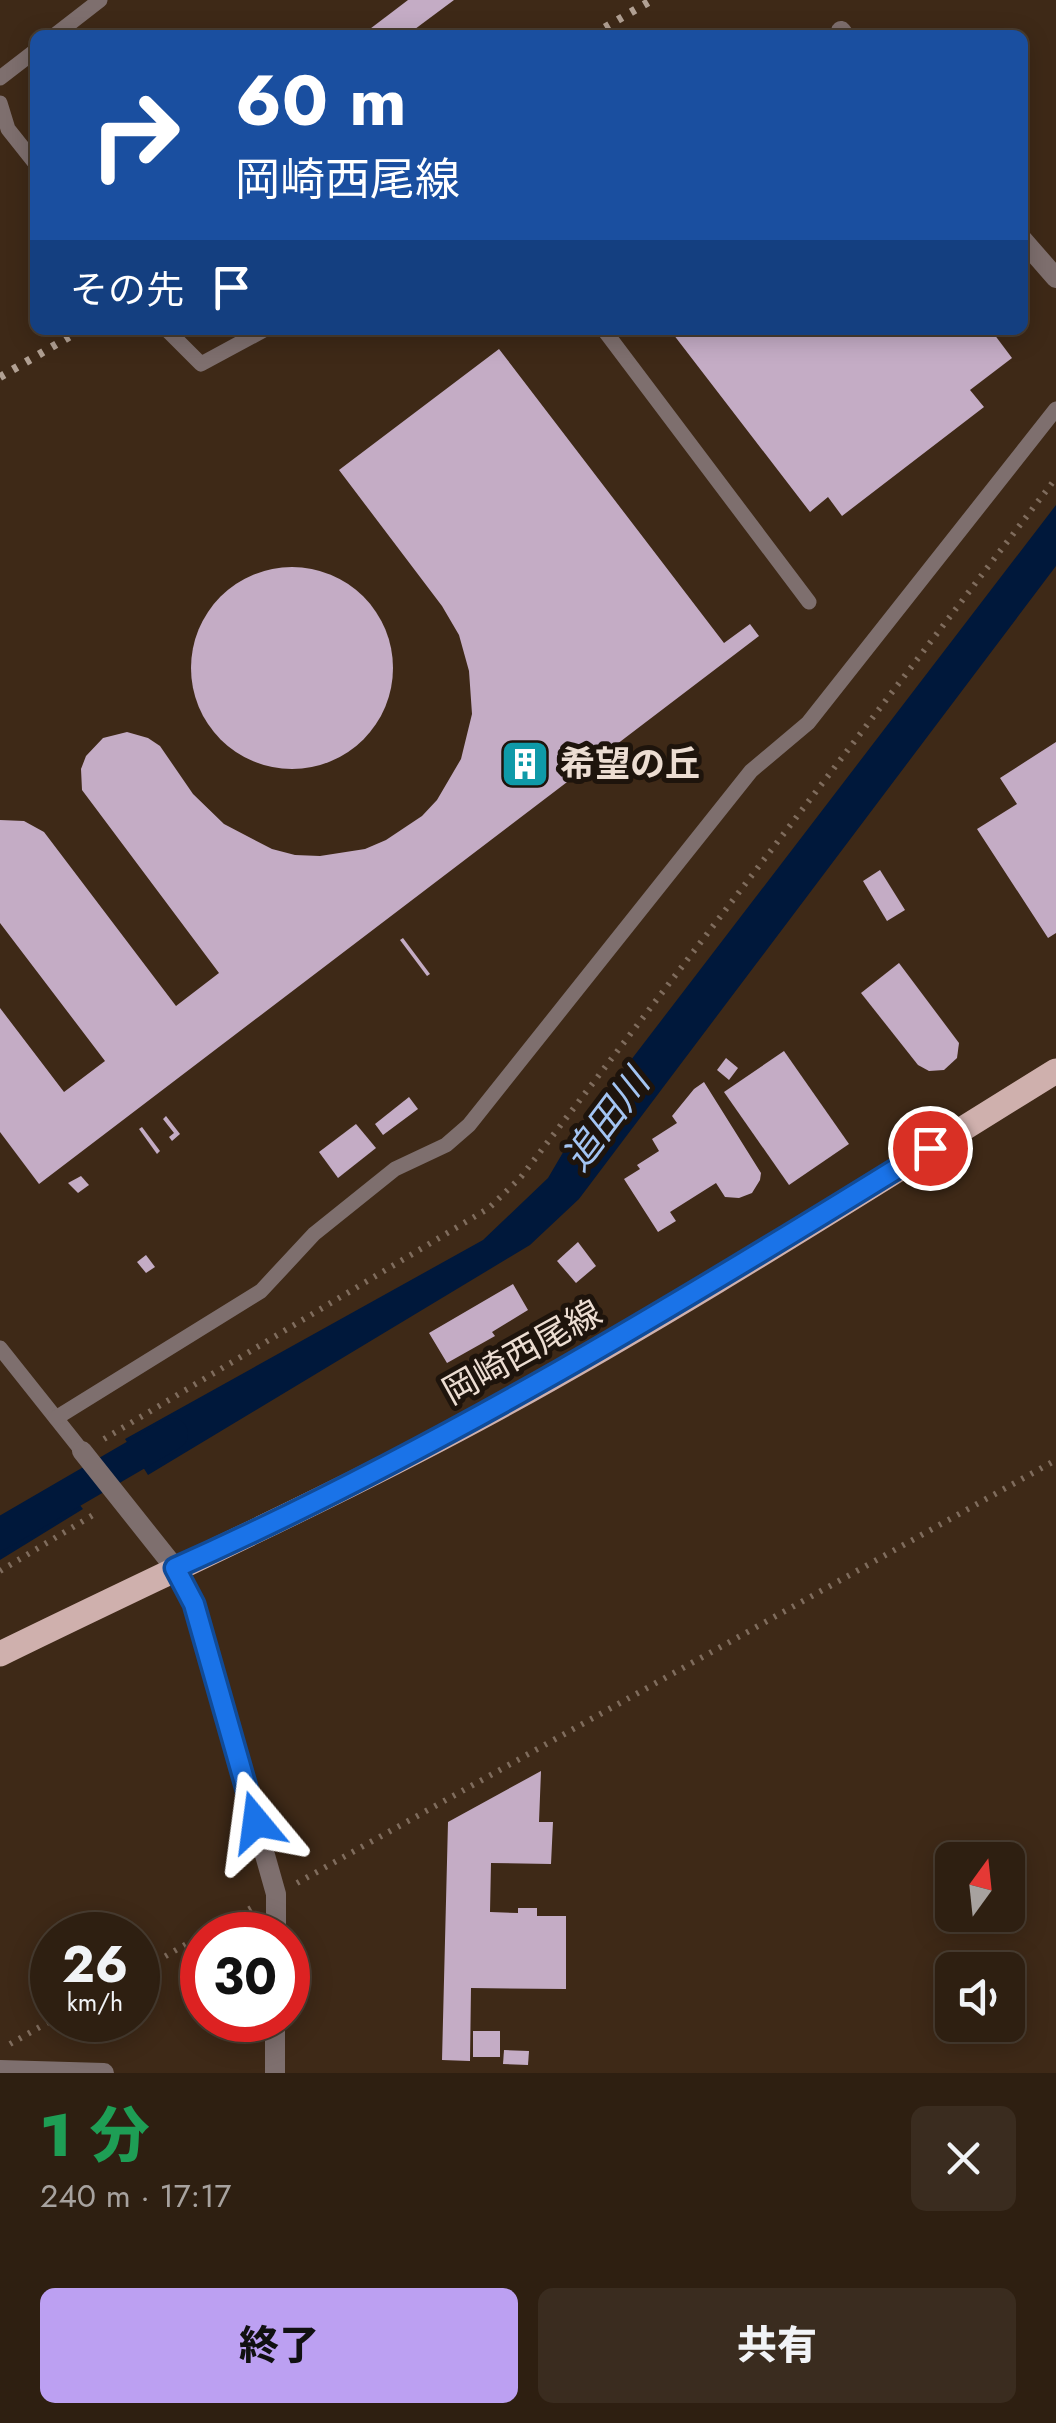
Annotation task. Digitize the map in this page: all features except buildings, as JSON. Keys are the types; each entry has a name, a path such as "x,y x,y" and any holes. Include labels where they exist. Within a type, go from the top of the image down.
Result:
{"main road":[{"name":"岡崎西尾線","path":"0,1654 287,1518 492,1411 603,1348 1056,1071"}],"street":[{"path":"1028,246 1056,278"},
{"path":"82,1452 175,1568 194,1604 276,1894 276,1912"},
{"path":"275,2042 275,2073"},
{"path":"0,2070 104,2073"}],"lane":[{"path":"61,30 100,0"},
{"path":"0,78 30,54"},
{"path":"0,103 8,129 30,158"},
{"path":"172,335 201,364 255,335"},
{"path":"608,335 809,602"},
{"path":"56,1418 261,1291 314,1234 354,1202 395,1170 446,1145 469,1125 751,771 808,722 1056,409"},
{"path":"0,1348 82,1452"}],"path":[{"path":"82,1452 489,1208 520,1177 1056,478"},
{"path":"244,1912 1056,1460"},
{"path":"0,1570 120,1498"},
{"path":"0,2051 30,2033"}],"water":[{"path":"1056,505 1056,566 579,1199 530,1245 148,1475 125,1439 483,1240 548,1178 572,1137"},
{"path":"61,1481 83,1509 0,1560 0,1520"}],"waterway":[{"name":"追田川","path":"0,1534 172,1434"}],"railway":[{"path":"601,30 652,0"},
{"path":"0,377 72,335"}],"place":[{"name":"希望の丘","path":"525,764"}],"route":[{"path":"256,1822 194,1604 175,1568 287,1518 492,1411 619,1339 930,1148"}]}
